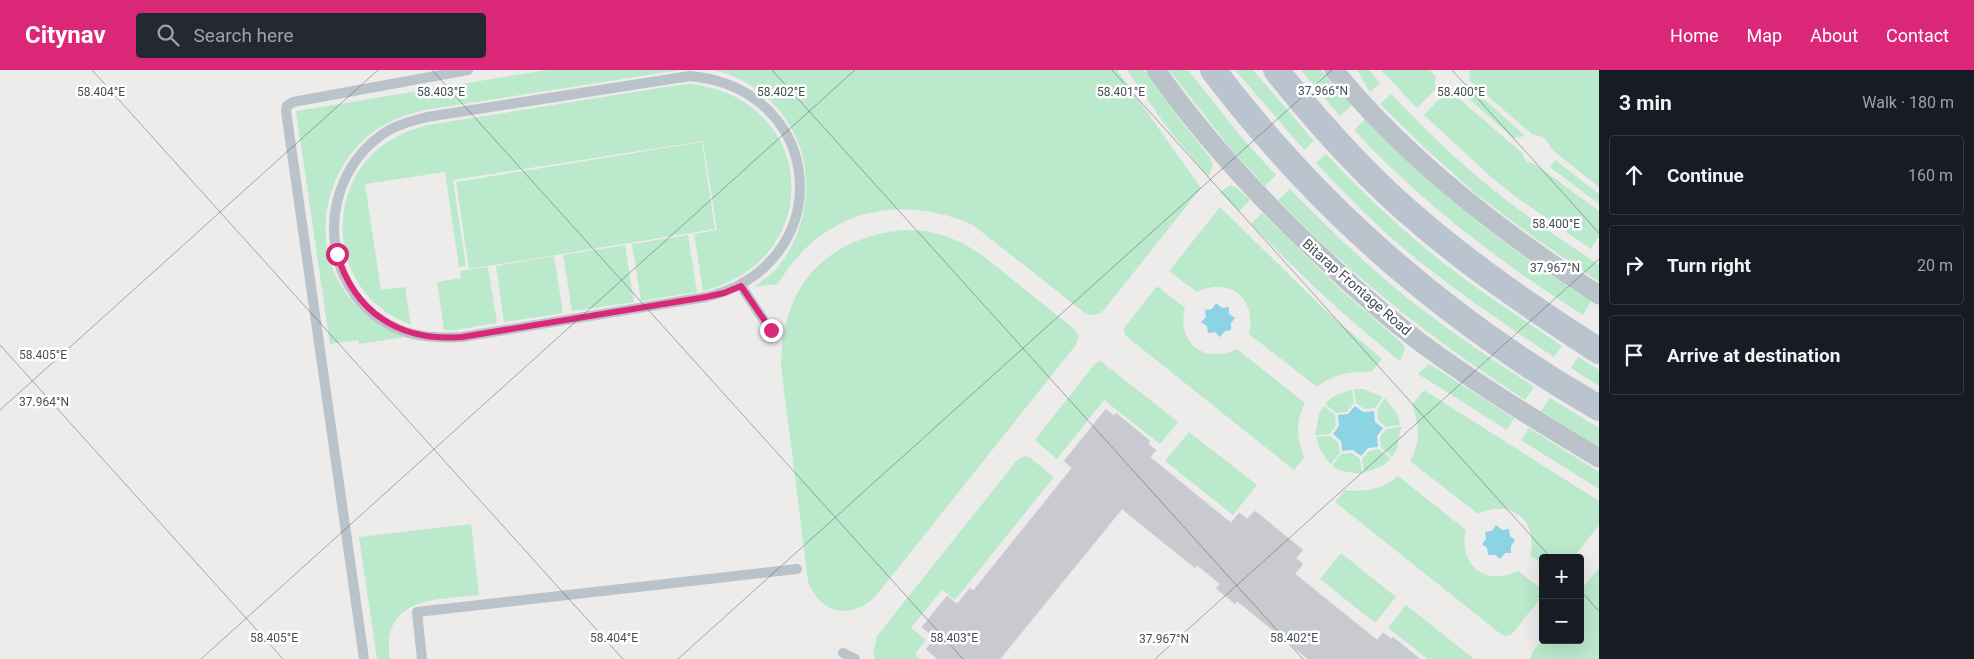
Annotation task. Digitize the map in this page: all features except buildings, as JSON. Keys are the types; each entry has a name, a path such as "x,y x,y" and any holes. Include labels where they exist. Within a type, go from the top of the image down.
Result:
{"main road":[{"path":"1213,70 1259,128 1297,170 1338,213 1376,248 1429,294 1466,322 1599,408"},
{"path":"1276,70 1350,156 1420,222 1525,303 1599,351"}],"street":[{"name":"Bitarap Frontage Road","path":"1156,70 1185,111 1232,168 1306,243 1350,284 1421,343 1529,415 1599,458"},
{"path":"1334,70 1375,115 1427,166 1513,235 1599,294"}],"lane":[{"path":"364,659 286,111 287,106 293,102 468,70"},
{"path":"690,76 708,78 742,90 758,100 782,127 791,143 797,161 799,197 790,233 770,263 741,286 724,293 686,300 462,337 425,337 408,332 376,314 362,302 351,287 342,271 334,236 334,217 337,199 343,182 363,151 392,129 410,122 427,117 671,78 690,76"},
{"path":"741,286 771,330"},
{"path":"422,659 417,612 797,569"},
{"path":"843,653 855,659"}],"green space":[{"path":"547,70 680,70 425,110 402,116 389,122 366,138 348,158 335,182 327,208 326,235 330,262 342,287 360,309 381,325 405,337 359,344 358,340 330,344 296,111"},
{"path":"714,70 1117,70 1201,188 1103,311 1095,315 1086,314 973,225 945,215 917,210 889,210 863,215 839,225 816,239 796,259 778,284 754,287 770,275 784,259 798,231 805,204 806,178 802,154 793,131 779,110 761,93 739,79"},
{"path":"1127,70 1144,70 1211,159 1213,166 1208,177 1166,126"},
{"path":"1169,70 1188,70 1243,139 1276,175 1265,186 1231,149"},
{"path":"1235,70 1253,70 1314,141 1304,150"},
{"path":"1301,70 1321,70 1352,105 1340,116"},
{"path":"1357,70 1369,70 1380,83 1370,92"},
{"path":"1381,70 1430,70 1436,77 1436,89 1417,108"},
{"path":"1470,70 1599,70 1599,187 1551,149 1545,139 1533,135 1469,80"},
{"path":"1466,83 1525,136 1513,138 1459,90"},
{"path":"690,84 732,96 764,118 783,147 791,181 788,216 772,248 744,274 703,291 694,234 717,230 703,141 453,180 466,266 459,267 445,172 365,184 381,290 405,287 411,325 392,316 381,308 366,294 355,277 347,258 343,238 343,217 347,197 354,178 366,161 379,148 394,138 410,130 428,125"},
{"path":"1391,94 1436,140 1485,183 1599,265 1599,282 1476,194 1427,150 1380,104"},
{"path":"1443,95 1449,97 1455,95 1522,153 1527,162 1535,164 1599,211 1599,236 1591,249 1516,197 1491,177 1424,115"},
{"path":"1365,119 1417,170 1472,218 1530,261 1591,301 1583,315 1491,252 1406,182 1354,130"},
{"path":"702,142 715,229 469,269 456,182"},
{"path":"1326,154 1377,205 1431,253 1479,289 1562,346 1554,357 1456,289 1395,241 1316,163"},
{"path":"1555,160 1599,194 1599,204 1550,167"},
{"path":"1230,185 1236,187 1250,200 1239,211 1220,192"},
{"path":"1290,189 1372,268 1417,306 1534,387 1525,400 1458,355 1396,307 1336,256 1278,200"},
{"path":"1220,207 1326,311 1382,359 1371,372 1342,374 1329,379 1317,387 1249,334 1249,310 1245,301 1238,294 1230,289 1220,287 1197,292 1169,271"},
{"path":"1262,213 1343,292 1402,343 1405,349 1400,361 1323,295 1251,224"},
{"path":"905,230 926,231 946,236 982,255 1074,329 1078,339 1075,346 875,597 856,609 836,610 820,600 813,592 808,581 781,366 783,337 789,312 799,290 813,271 831,255 852,243 877,235"},
{"path":"688,235 697,292 641,301 632,244"},
{"path":"625,245 634,302 572,311 563,255"},
{"path":"554,256 563,313 504,322 496,266"},
{"path":"488,267 497,323 444,330 437,282 461,278 460,271"},
{"path":"1157,286 1185,308 1183,320 1185,331 1189,341 1196,348 1214,354 1237,349 1305,403 1298,423 1300,444 1304,458 1294,470 1126,336 1124,328"},
{"path":"1578,357 1599,370 1599,386 1571,368"},
{"path":"1099,361 1178,422 1160,444 1104,400 1057,459 1036,441 1037,437"},
{"path":"1429,364 1514,418 1507,430 1418,374"},
{"path":"1352,389 1354,403 1347,412 1336,413 1325,404 1332,397"},
{"path":"1354,389 1364,389 1383,397 1375,408 1364,409 1356,403"},
{"path":"1424,390 1599,501 1599,525 1576,554 1539,554 1539,562 1530,555 1532,543 1530,532 1526,522 1519,515 1501,509 1478,514 1410,461 1416,447 1418,433 1412,405"},
{"path":"1385,398 1398,415 1400,425 1386,427 1378,420 1377,410"},
{"path":"1550,398 1599,428 1599,447 1541,411"},
{"path":"1324,406 1335,415 1336,425 1330,434 1315,435 1319,414"},
{"path":"1401,427 1397,448 1392,457 1381,448 1380,437 1386,429"},
{"path":"1529,428 1599,472 1599,489 1521,440"},
{"path":"1189,432 1257,485 1233,515 1165,461"},
{"path":"1330,436 1338,442 1340,453 1331,464 1318,445 1316,437"},
{"path":"1379,449 1391,458 1384,465 1364,473 1362,459 1369,451"},
{"path":"1352,453 1360,459 1362,474 1341,471 1332,466 1341,454"},
{"path":"1025,456 1029,457 1054,477 955,600 942,590 911,628 926,640 915,654 921,659 875,659 873,654 877,636 1018,459"},
{"path":"1398,476 1466,530 1466,553 1470,563 1477,570 1495,576 1518,571 1539,587 1539,600 1512,634 1502,635 1335,502 1345,490 1373,489 1392,481"},
{"path":"471,524 479,595 429,601 414,606 402,613 394,624 389,639 390,659 377,659 359,537"},
{"path":"1341,553 1396,597 1375,623 1320,579"},
{"path":"1599,568 1599,659 1530,659 1539,644 1584,644 1584,586"},
{"path":"1406,605 1474,659 1428,659 1388,628"}],"water":[{"path":"1216,303 1222,308 1229,307 1229,314 1235,318 1231,323 1231,330 1225,331 1220,337 1215,332 1208,333 1207,326 1201,322 1206,317 1205,310 1212,309"},
{"path":"1355,406 1363,412 1374,411 1375,422 1383,428 1377,436 1378,447 1368,448 1361,456 1353,450 1342,451 1341,441 1333,434 1339,426 1338,415 1348,414"},
{"path":"1496,525 1502,530 1509,529 1510,536 1515,540 1511,546 1511,553 1505,553 1500,559 1495,555 1488,555 1487,548 1482,544 1486,539 1485,532 1492,531"}],"route":[{"path":"337,254 342,271 362,302 391,324 425,337 462,337 706,297 724,293 741,286 771,330"}]}
